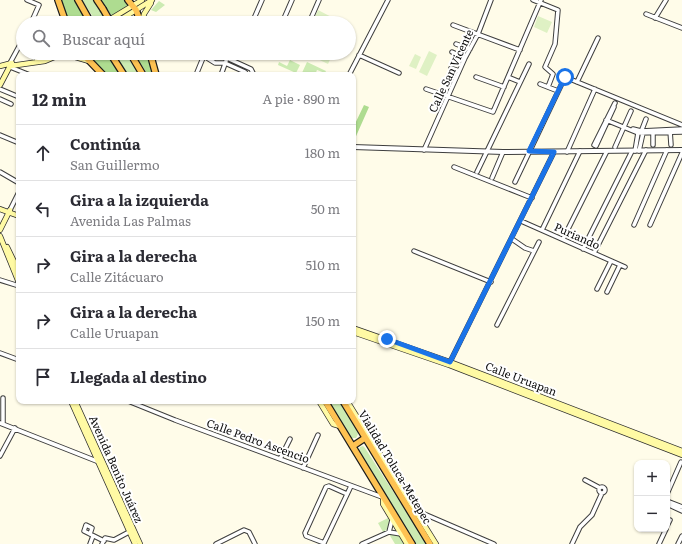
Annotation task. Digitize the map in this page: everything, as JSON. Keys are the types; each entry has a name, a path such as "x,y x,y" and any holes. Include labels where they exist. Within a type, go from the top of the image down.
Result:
{"highway":[{"path":"58,0 64,16"},
{"path":"78,0 87,16"},
{"path":"97,0 107,16"},
{"path":"128,0 138,16"},
{"path":"114,60 122,72"},
{"path":"134,60 141,72"},
{"path":"152,60 155,72"},
{"path":"91,62 100,72"},
{"path":"327,404 412,544"},
{"name":"Vialidad Toluca-Metepec","path":"344,404 391,476 430,544"},
{"path":"353,446 365,438"}],"main road":[{"path":"124,16 142,0"},
{"path":"118,16 152,0"},
{"path":"144,16 152,0"},
{"path":"2,66 39,60"},
{"path":"85,60 91,62"},
{"path":"0,85 10,65"},
{"path":"2,66 7,68 7,71"},
{"path":"0,208 16,212"},
{"path":"9,211 16,214"},
{"path":"9,211 0,231 16,266"},
{"path":"0,236 16,277"},
{"name":"Calle Uruapan","path":"356,329 665,446 682,451"},
{"name":"Calle Uruapan","path":"356,333 449,364"},
{"name":"Avenida Benito Juárez","path":"72,404 135,544"},
{"name":"Avenida Benito Juárez","path":"76,404 140,544"},
{"path":"321,404 333,424 340,426"},
{"path":"349,404 391,476"},
{"name":"Calle Uruapan","path":"665,446 682,454"},
{"path":"383,498 383,504 407,544"},
{"path":"414,514 436,544"}],"street":[{"path":"27,0 38,4 39,8 35,16"},
{"path":"255,16 262,0"},
{"path":"285,16 292,0"},
{"path":"312,16 319,0"},
{"path":"350,72 388,0"},
{"name":"Calle San Vicente","path":"424,150 449,97 465,58 478,34 491,0"},
{"path":"533,0 541,1 558,10 556,41 546,67 553,74 548,87"},
{"path":"655,18 666,0"},
{"path":"426,88 492,112 541,1"},
{"path":"646,14 682,28"},
{"path":"454,25 520,50"},
{"path":"577,82 598,38"},
{"path":"456,44 470,49"},
{"path":"452,52 465,58"},
{"path":"16,53 10,65 11,68 22,72"},
{"path":"359,55 399,73"},
{"path":"197,72 202,60"},
{"path":"212,60 215,63 226,61 251,69 252,72"},
{"path":"221,72 226,61"},
{"path":"226,61 245,72"},
{"path":"477,172 529,64"},
{"path":"450,68 459,71"},
{"path":"476,77 504,87"},
{"path":"508,77 520,82"},
{"path":"515,182 565,77 682,125"},
{"path":"540,84 558,91"},
{"path":"0,89 16,96"},
{"path":"567,152 595,89"},
{"path":"0,99 11,104"},
{"path":"615,147 631,111"},
{"path":"608,119 641,133 682,130"},
{"path":"608,119 598,145 595,146 608,119"},
{"path":"584,248 635,151 646,119"},
{"path":"670,131 671,145"},
{"path":"653,132 653,145"},
{"path":"0,135 16,142"},
{"path":"356,147 503,152 646,150 682,151 650,226"},
{"path":"594,253 646,150"},
{"path":"634,225 667,150"},
{"path":"542,230 580,151"},
{"path":"563,239 607,151"},
{"path":"492,178 503,152"},
{"path":"449,364 491,282 554,152"},
{"path":"454,167 532,198"},
{"path":"0,172 16,181"},
{"path":"9,211 16,198"},
{"name":"Puriando","path":"521,221 625,267"},
{"path":"512,239 525,248 534,251"},
{"path":"497,325 539,242"},
{"path":"414,251 491,282"},
{"path":"597,289 611,261"},
{"path":"607,292 620,265"},
{"path":"1,281 16,284"},
{"path":"0,353 16,359"},
{"path":"3,398 2,423 104,464"},
{"name":"Calle Pedro Ascencio","path":"136,404 383,498"},
{"path":"0,456 14,428"},
{"path":"303,468 318,435"},
{"path":"280,459 290,439"},
{"path":"670,487 681,462"},
{"path":"572,544 580,527 592,515 602,493 599,492 600,488 585,480"},
{"path":"345,494 329,486 326,487 305,533 306,536 324,543 349,485"},
{"path":"670,503 682,509"},
{"path":"670,505 682,509"},
{"path":"414,514 430,516 494,544"},
{"path":"389,532 392,520"},
{"path":"216,544 244,530 249,532 256,544"},
{"path":"90,544 91,535 103,542 105,538 114,540 129,532"},
{"path":"362,544 389,532 400,534"},
{"path":"659,544 664,532"},
{"path":"678,544 682,536"}],"green space":[{"path":"60,0 75,0 85,16 66,16"},
{"path":"82,0 93,0 103,16 92,16"},
{"path":"101,0 125,0 129,7 112,16"},
{"path":"159,1 165,5 156,12 151,10"},
{"path":"318,10 330,16 315,16"},
{"path":"538,16 552,22 547,33 534,27"},
{"path":"429,51 437,55 427,76 419,72"},
{"path":"415,54 421,57 416,69 409,66"},
{"path":"91,60 112,60 120,72 103,72"},
{"path":"118,60 129,60 137,72 126,72"},
{"path":"138,60 150,60 153,72 146,72"},
{"path":"290,60 300,65 296,72 294,72 278,65 279,62 287,66"},
{"path":"320,60 330,60 328,64"},
{"path":"307,62 326,71 322,72 317,70 316,72 302,72"},
{"path":"364,105 369,107 356,136 356,122"},
{"path":"330,404 341,404 358,431 356,438 351,438"},
{"path":"363,446 427,544 414,544 358,453 360,447"},
{"path":"388,518 390,523 389,526 387,530 383,532 378,523"},
{"path":"393,533 399,535 405,544 395,544 389,534"}],"route":[{"path":"387,339 450,362 554,152 529,151 565,77"}]}
